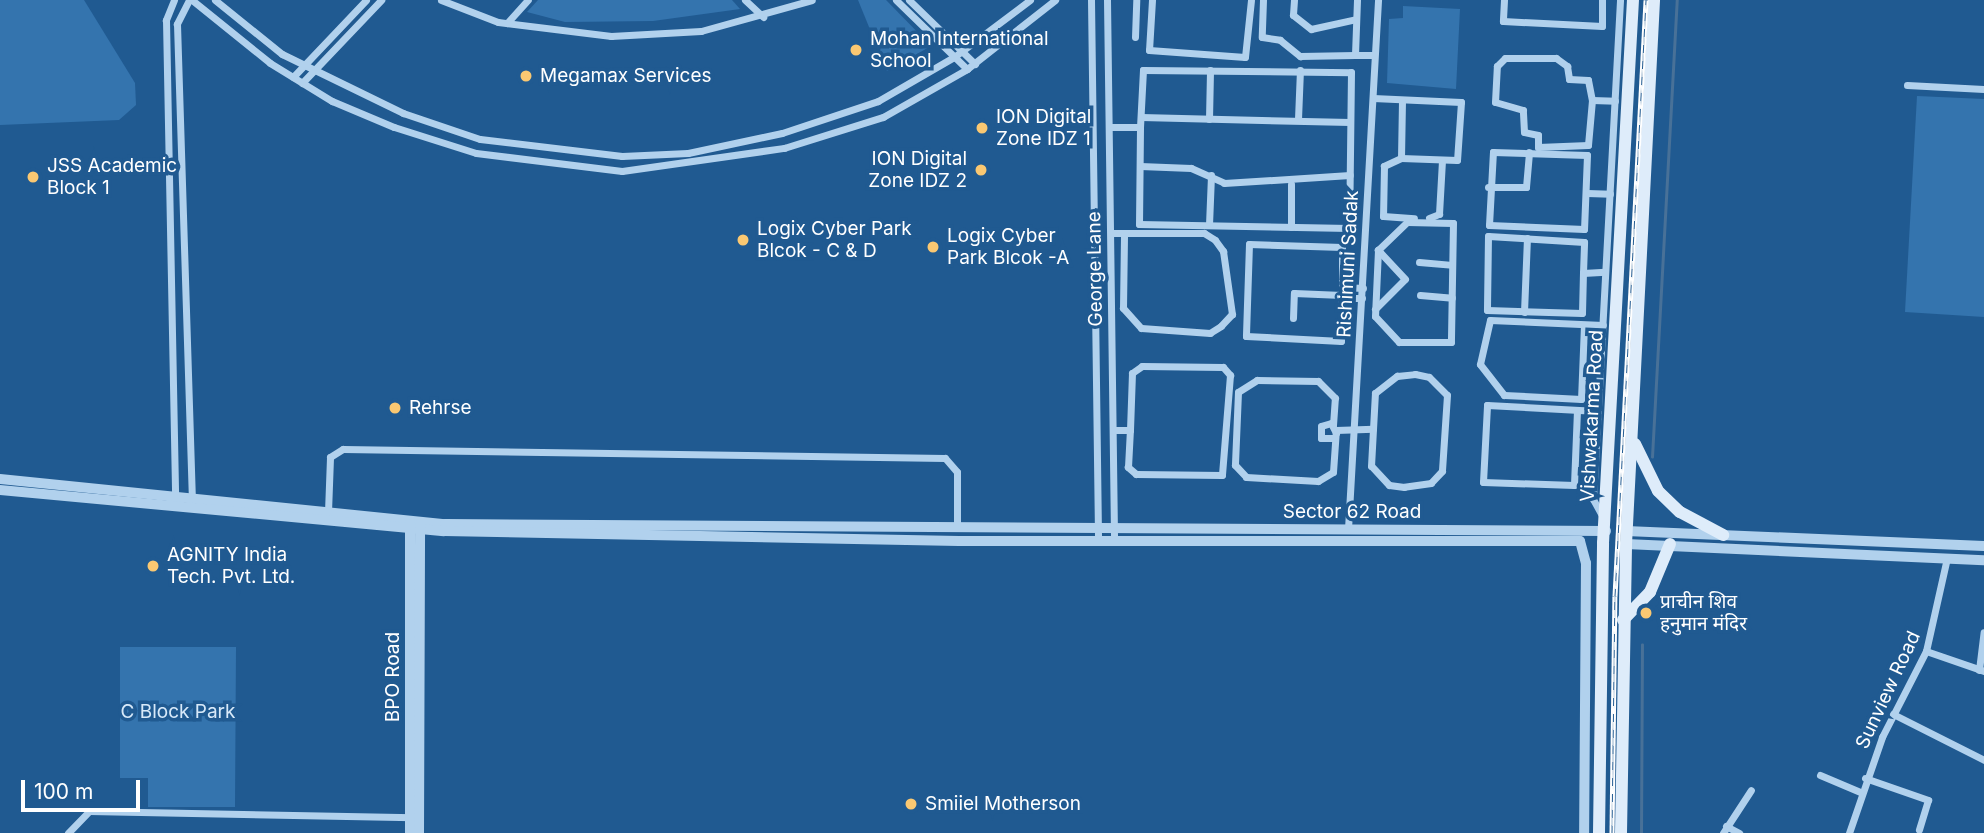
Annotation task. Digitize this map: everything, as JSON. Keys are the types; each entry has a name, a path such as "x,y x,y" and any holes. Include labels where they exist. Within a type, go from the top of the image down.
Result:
{"main road":[{"name":"Vishwakarma Road","path":"1599,827 1601,636 1633,0"},
{"name":"Vishwakarma Road","path":"1621,827 1626,537 1654,0"},
{"path":"1623,180 1635,185 1643,180"},
{"path":"1623,198 1642,199"},
{"path":"1632,433 1642,469 1658,491 1680,512 1723,535"},
{"path":"1623,620 1650,592 1670,544"},
{"path":"1587,637 1601,636"},
{"path":"1585,763 1600,768"},
{"path":"1600,797 1611,802 1621,796"},
{"path":"1599,827 1621,827"}],"street":[{"path":"174,0 166,20 175,502"},
{"path":"215,0 304,66 480,139 622,156 688,153 782,133 878,101 954,57 1030,0"},
{"path":"293,77 366,0"},
{"path":"302,83 381,0"},
{"path":"441,0 507,23 556,33 669,35 763,17 812,0"},
{"path":"507,23 528,0"},
{"path":"745,0 763,17"},
{"path":"896,0 967,69"},
{"path":"909,0 975,64"},
{"path":"192,504 177,24 188,2 293,77 332,101 476,153 622,171 784,148 883,117 975,64 1055,0"},
{"name":"George Lane","path":"1091,0 1098,532"},
{"name":"George Lane","path":"1107,0 1114,533"},
{"path":"1135,37 1136,0"},
{"path":"1152,0 1149,50 1245,57 1251,0"},
{"path":"1263,0 1262,37 1280,40 1300,56 1373,55"},
{"path":"1294,0 1293,15 1311,29 1356,19"},
{"path":"1355,55 1357,0"},
{"name":"Rishimuni Sadak","path":"1348,530 1378,0"},
{"path":"1504,0 1503,21 1619,27"},
{"path":"1602,0 1602,26"},
{"path":"1606,526 1593,499 1620,0"},
{"path":"1505,58 1563,60 1569,79 1588,80 1592,100 1588,145 1538,147 1538,135 1524,132 1523,110 1495,102 1497,66 1505,58"},
{"path":"1143,70 1210,70 1351,72 1349,228 1139,223 1143,70"},
{"path":"1209,119 1210,70"},
{"path":"1298,120 1300,70"},
{"path":"1907,85 1984,89"},
{"path":"1373,98 1461,102 1457,160 1401,159 1384,166 1385,218 1438,217 1442,161"},
{"path":"1401,159 1402,100"},
{"path":"1592,100 1615,101"},
{"path":"1141,117 1350,122"},
{"path":"1110,127 1140,127"},
{"path":"1488,187 1525,187 1528,152"},
{"path":"1528,152 1587,155 1587,193 1580,231 1493,227 1486,219 1488,187 1490,154 1528,152"},
{"path":"1140,166 1211,175 1224,183 1291,184 1302,174 1350,175"},
{"path":"1209,225 1211,175"},
{"path":"1291,184 1291,227"},
{"path":"1587,193 1610,194"},
{"path":"1407,222 1453,223 1451,342 1399,342 1375,309 1378,250 1407,222"},
{"path":"1111,233 1124,233 1204,233 1215,240 1223,251 1232,314 1210,333 1141,328 1123,308 1124,233"},
{"path":"1488,236 1527,238 1584,242 1582,313 1487,310 1488,236"},
{"path":"1524,312 1527,238"},
{"path":"1250,244 1342,247 1342,293 1341,341 1246,336 1250,244"},
{"path":"1375,309 1405,279 1378,250"},
{"path":"1419,262 1452,265"},
{"path":"1583,273 1605,272"},
{"path":"1342,293 1377,281"},
{"path":"1293,318 1294,293 1342,293 1362,298"},
{"path":"1420,295 1452,298"},
{"path":"1584,324 1581,400 1504,395 1480,364 1490,320 1584,324 1603,326"},
{"path":"1142,366 1223,367 1230,375 1222,475 1136,474 1128,467 1130,430 1132,373 1142,366"},
{"path":"1397,376 1429,377 1447,395 1442,471 1431,483 1404,487 1378,476 1371,466 1373,429 1375,393 1397,376"},
{"path":"1257,380 1318,381 1335,398 1334,431 1333,472 1318,481 1246,477 1235,465 1238,392 1257,380"},
{"path":"1577,410 1574,485 1483,482 1487,405 1598,411"},
{"path":"1334,431 1373,429"},
{"path":"1112,430 1130,430"},
{"path":"328,512 330,457 343,450 945,458 957,472 957,526"},
{"path":"0,479 192,504 415,525 959,541 1098,532"},
{"path":"0,490 175,502"},
{"path":"192,504 328,512 415,525 957,526 1098,532"},
{"name":"BPO Road","path":"415,525 415,817 419,833"},
{"name":"Sector 62 Road","path":"1098,532 1448,535 1606,526"},
{"name":"Sector 62 Road","path":"1114,533 1348,530 1580,541 1587,637"},
{"path":"1626,537 1723,535 1984,546"},
{"path":"1626,537 1670,544 1984,560"},
{"path":"1953,558 1959,545"},
{"name":"Sunview Road","path":"1849,833 1865,778 1893,714 1926,651 1953,558"},
{"path":"1926,651 1981,671 1984,632"},
{"path":"1584,833 1587,637"},
{"path":"1893,714 1984,760"},
{"path":"1820,775 1860,792"},
{"path":"1865,778 1928,800 1919,830"},
{"path":"1739,833 1724,830 1751,790"},
{"path":"68,833 81,813 102,812 415,817"},
{"name":"BPO Road","path":"410,833 415,817"}],"green space":[{"path":"0,0 84,0 135,83 136,105 119,120 0,125"},
{"path":"538,0 732,0 740,9 653,21 565,22 527,12"},
{"path":"858,0 886,0 931,46 887,71"},
{"path":"1403,6 1460,9 1456,89 1387,83 1389,19 1403,18"},
{"path":"1917,96 1984,99 1984,317 1905,312"},
{"name":"C Block Park","path":"120,647 236,647 235,807 148,807 148,778 120,778"}],"waterway":[{"path":"1652,457 1677,0"},
{"path":"1641,833 1642,645"}],"railway":[{"path":"1612,833 1615,596 1646,0"}],"place":[{"name":"Mohan International School","path":"856,50"},
{"name":"Megamax Services","path":"526,76"},
{"name":"ION Digital Zone IDZ 1","path":"982,128"},
{"name":"ION Digital Zone IDZ 2","path":"981,170"},
{"name":"JSS Academic Block 1","path":"33,177"},
{"name":"Logix Cyber Park Blcok - C & D","path":"743,240"},
{"name":"Logix Cyber Park Blcok -A","path":"933,247"},
{"name":"Rehrse","path":"395,408"},
{"name":"AGNITY India Tech. Pvt. Ltd.","path":"153,566"},
{"name":"प्राचीन शिव हनुमान मंदिर","path":"1646,613"},
{"name":"Smiiel Motherson","path":"911,804"}]}
